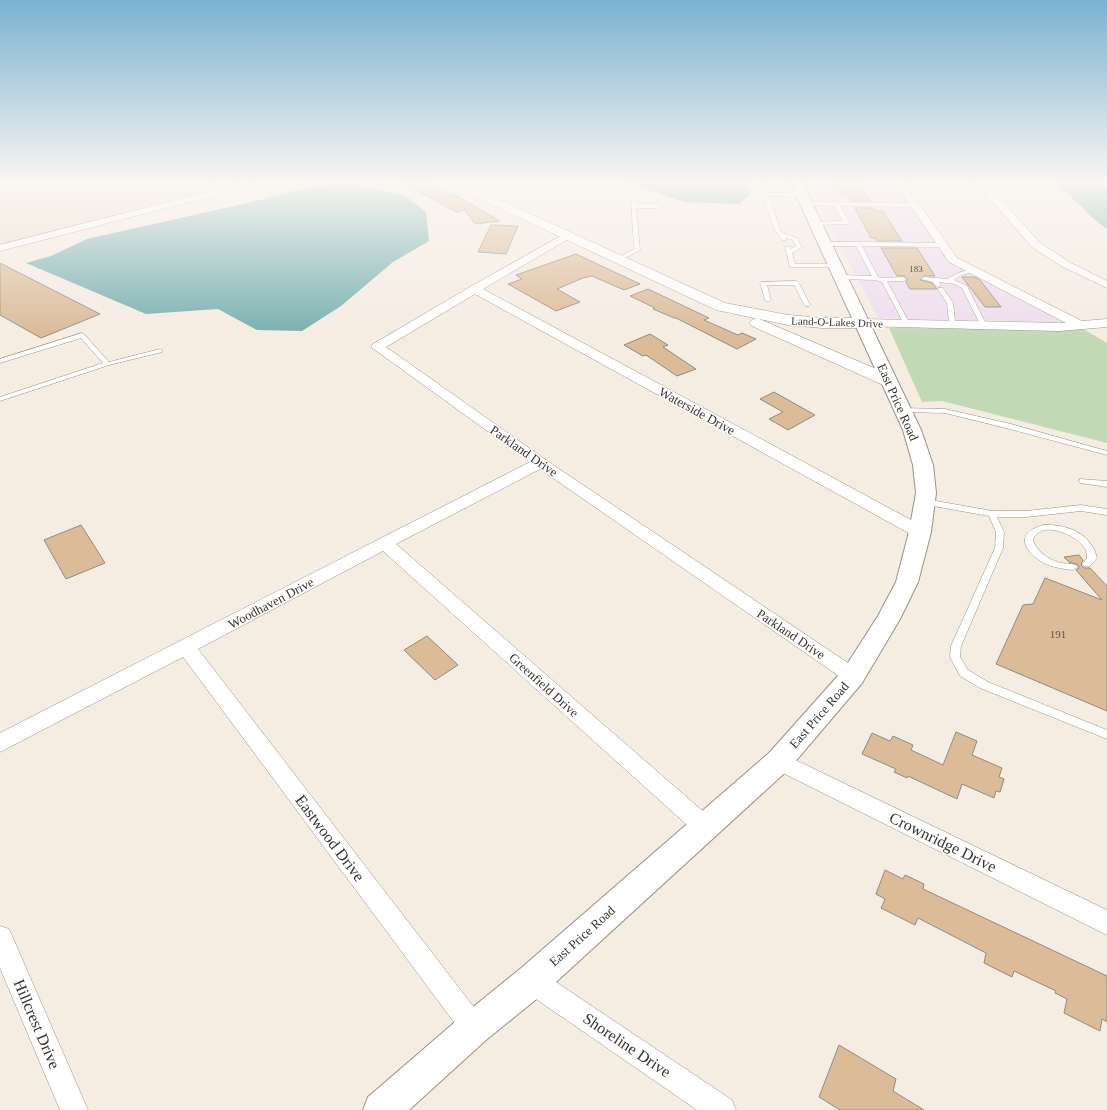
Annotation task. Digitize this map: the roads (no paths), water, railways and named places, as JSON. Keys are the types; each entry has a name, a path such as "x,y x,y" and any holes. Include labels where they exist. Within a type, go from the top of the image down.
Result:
{"main road":[{"name":"East Price Road","path":"381,1110 474,1028 532,981 780,760 853,676 888,619 907,582 920,532 925,502 926,493 923,465 912,430 821,234"}],"street":[{"path":"0,248 55,234"},
{"name":"Land-O-Lakes Drive","path":"561,234 721,307 788,320 822,323 1059,327 1107,323"},
{"path":"935,234 953,260 971,271 1080,325"},
{"path":"1026,234 1036,245 1067,265 1107,284"},
{"name":"Parkland Drive","path":"566,236 377,347 542,463 853,676"},
{"name":"Waterside Drive","path":"474,290 920,532"},
{"path":"721,307 889,381"},
{"name":"Woodhaven Drive","path":"0,743 187,648 384,543 542,463"},
{"name":"Greenfield Drive","path":"384,543 705,827"},
{"name":"Eastwood Drive","path":"187,648 474,1028"},
{"name":"Crownridge Drive","path":"780,760 1107,923"},
{"name":"Hillcrest Drive","path":"0,938 74,1110"},
{"name":"Shoreline Drive","path":"532,981 722,1110"}],"lane":[{"path":"618,260 637,250 636,234"},
{"path":"781,234 782,236 795,239 799,247 789,250 796,283 807,305"},
{"path":"825,244 943,245"},
{"path":"858,244 878,279"},
{"path":"792,266 838,272 884,281 907,324"},
{"path":"938,285 960,274 971,271"},
{"path":"878,279 904,279"},
{"path":"924,279 938,285 950,303 952,321 954,325"},
{"path":"950,280 965,287 984,326"},
{"path":"768,300 763,283 796,283"},
{"path":"0,361 82,335 107,364"},
{"path":"0,399 107,364 160,351"},
{"path":"902,410 945,411 1008,426 1107,453"},
{"path":"1083,481 1107,484"},
{"path":"925,502 992,514 1032,513 1080,508 1107,512"},
{"path":"1032,513 1044,528"},
{"path":"992,514 1000,532 999,548 956,646 955,657 964,673 984,685 1107,735"},
{"path":"1073,567 1051,563 1034,552 1028,539 1031,534 1036,530 1044,528 1064,530 1082,539 1092,552 1092,558 1086,564"}],"water":[{"path":"110,234 428,234 429,241 393,262 341,306 302,331 257,330 218,309 146,314 26,263 51,256 87,239"}]}
